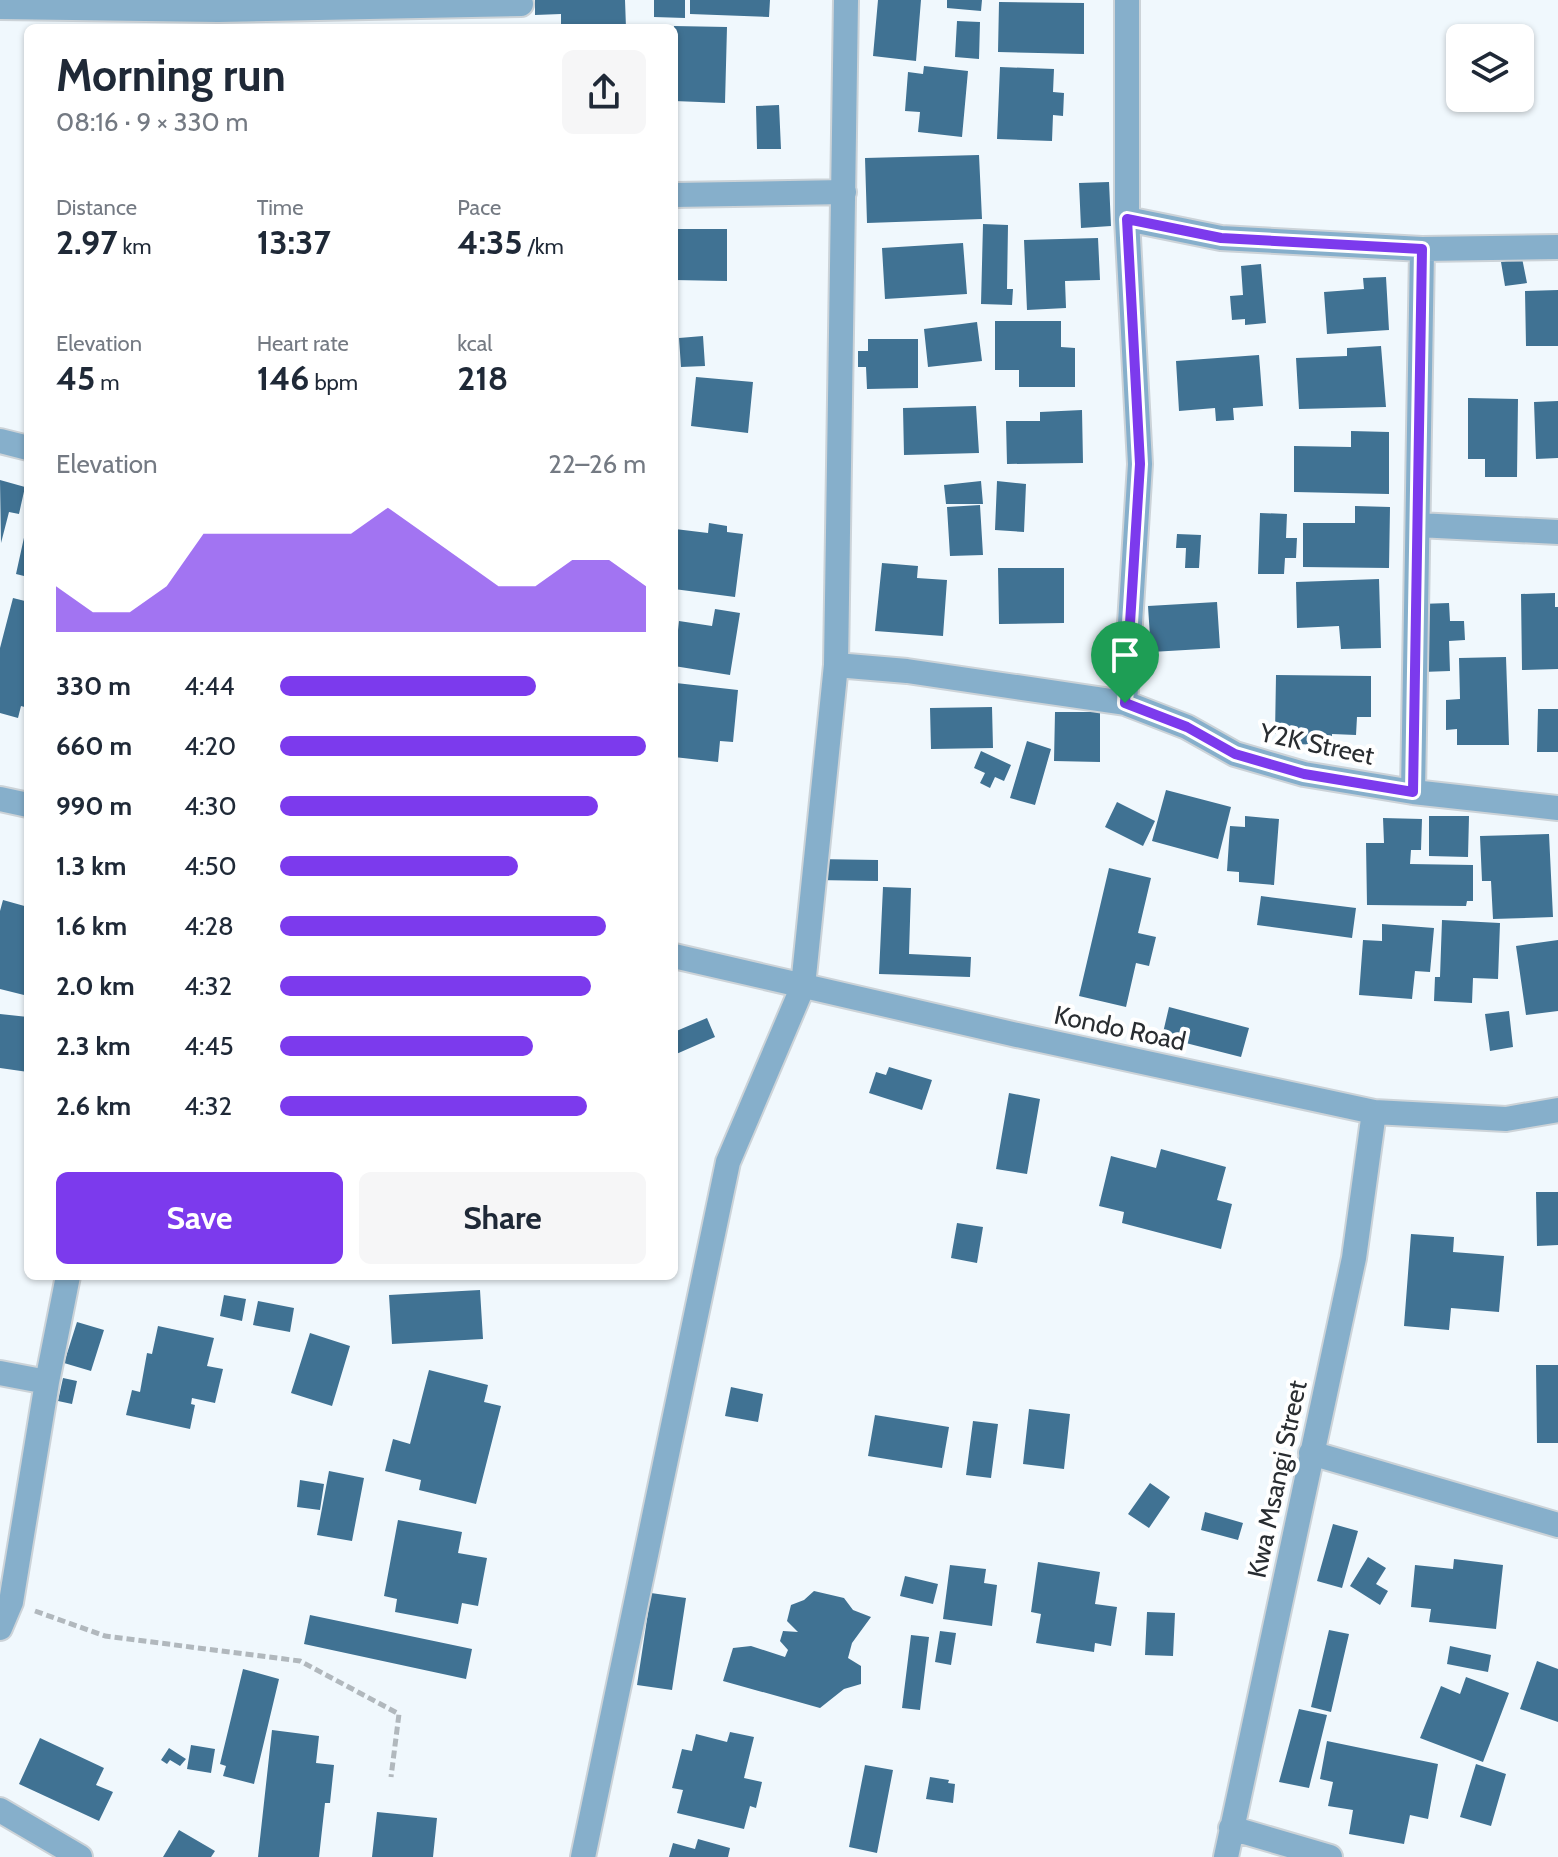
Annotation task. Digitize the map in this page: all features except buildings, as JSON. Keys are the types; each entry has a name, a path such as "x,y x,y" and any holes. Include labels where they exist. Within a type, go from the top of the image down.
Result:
{"street":[{"path":"583,1857 728,1162 803,986 836,665 846,0"},
{"path":"1125,703 1140,464 1127,219 1127,0"},
{"path":"0,7 217,19 521,11"},
{"path":"678,195 844,192"},
{"path":"1127,219 1221,238 1422,249 1558,247"},
{"path":"1413,792 1422,249"},
{"path":"0,441 24,447"},
{"path":"1418,525 1558,532"},
{"name":"Y2K Street","path":"836,665 907,671 1125,703 1187,727 1235,754 1304,774 1413,792 1558,808"},
{"path":"0,799 24,804"},
{"name":"Kondo Road","path":"678,957 1374,1112 1506,1119 1558,1110"},
{"name":"Kwa Msangi Street","path":"1226,1857 1354,1258 1374,1112"},
{"path":"0,1628 11,1602 67,1280"},
{"path":"0,1373 47,1382"},
{"path":"1311,1453 1558,1525"},
{"path":"0,1810 80,1857"},
{"path":"1231,1828 1330,1857"}],"path":[{"path":"11,1602 105,1636 300,1661 399,1714 391,1777"}],"route":[{"path":"1127,219 1221,238 1422,249 1413,792 1304,774 1235,754 1187,727 1125,703 1140,464 1127,219"}]}
